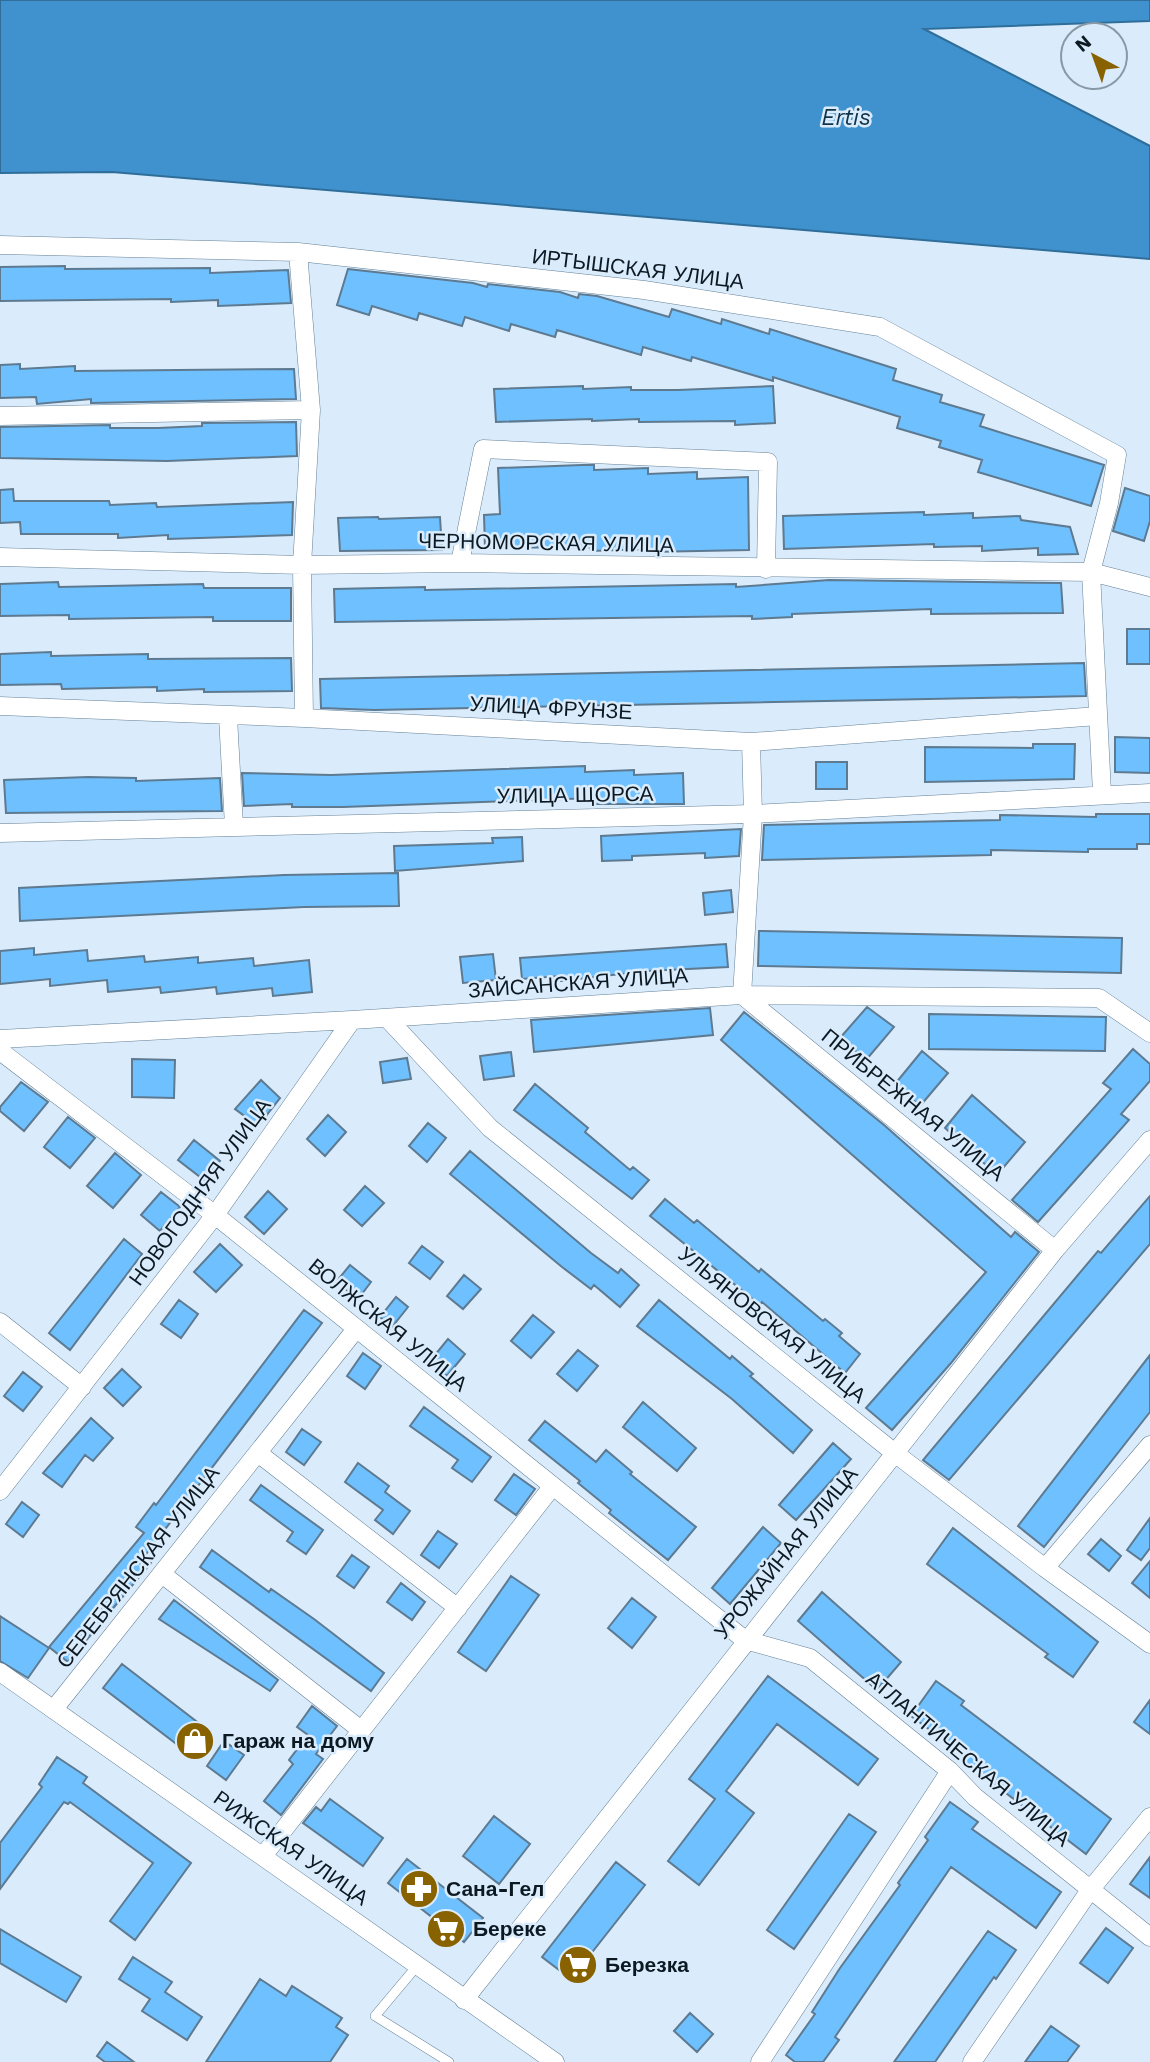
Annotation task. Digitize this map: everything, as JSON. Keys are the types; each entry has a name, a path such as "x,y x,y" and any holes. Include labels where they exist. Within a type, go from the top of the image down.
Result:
{"street":[{"name":"ИРТЫШСКАЯ УЛИЦА","path":"0,245 298,252 644,290 880,327 1117,455 1110,503 1091,572"},
{"path":"298,252 311,410 302,565 304,718"},
{"path":"0,416 311,410"},
{"path":"460,563 483,449 768,462 766,569"},
{"name":"ЧЕРНОМОРСКАЯ УЛИЦА","path":"0,557 302,565 460,563 1091,572 1150,587"},
{"path":"1091,572 1102,793"},
{"name":"УЛИЦА ФРУНЗЕ","path":"0,706 304,718 751,742 1098,716"},
{"path":"228,717 234,826"},
{"path":"742,995 753,814 751,742"},
{"name":"УЛИЦА ЩОРСА","path":"0,833 753,814 1102,793 1150,793"},
{"name":"ЗАЙСАНСКАЯ УЛИЦА","path":"0,1039 742,995 1099,998 1150,1033"},
{"name":"ПРИБРЕЖНАЯ УЛИЦА","path":"742,995 1055,1250"},
{"name":"УЛЬЯНОВСКАЯ УЛИЦА","path":"387,1018 490,1128 896,1454 1045,1569 1150,1644"},
{"name":"НОВОГОДНЯЯ УЛИЦА","path":"0,1492 215,1215 352,1020"},
{"name":"ВОЛЖСКАЯ УЛИЦА","path":"0,1051 215,1215 745,1640"},
{"name":"УРОЖАЙНАЯ УЛИЦА","path":"464,2000 745,1640 896,1454 1055,1250 1150,1140"},
{"path":"0,1322 82,1387"},
{"name":"СЕРЕБРЯНСКАЯ УЛИЦА","path":"54,1709 356,1329"},
{"path":"1045,1569 1150,1445"},
{"path":"258,1453 458,1608"},
{"path":"263,1856 552,1486"},
{"path":"162,1574 361,1730"},
{"name":"АТЛАНТИЧЕСКАЯ УЛИЦА","path":"745,1640 810,1658 950,1771 975,1797 1150,1937"},
{"name":"РИЖСКАЯ УЛИЦА","path":"0,1672 555,2062"},
{"path":"760,2062 950,1771"},
{"path":"975,2061 1090,1890 1150,1817"}],"lane":[{"path":"417,1966 375,2016 449,2062"}],"water":[{"name":"Ertis","path":"0,0 1150,0 1150,21 1059,21 1059,24 924,29 1150,146 1150,259 112,172 0,173"}],"building":[{"path":"65,266 65,269 210,268 210,273 288,270 291,303 218,306 218,300 0,301 0,267"},
{"path":"348,269 473,283 487,287 488,284 560,292 578,298 579,294 597,296 669,317 672,309 721,324 722,319 769,334 770,329 896,369 893,380 942,395 940,402 984,415 980,426 1104,465 1091,506 978,472 982,460 939,447 941,441 897,428 900,417 773,377 773,381 692,357 691,361 643,347 641,355 557,330 555,337 511,324 509,331 465,317 462,326 419,313 417,320 372,306 369,315 337,305"},
{"path":"20,364 20,369 75,366 75,371 294,369 296,399 91,403 91,399 37,404 36,397 0,398 0,365"},
{"path":"583,386 583,389 631,387 631,390 678,390 773,386 775,423 735,425 735,421 639,422 639,419 496,422 494,389"},
{"path":"296,422 297,456 167,461 0,458 0,427 110,425 110,428 158,428 202,426 202,423"},
{"path":"594,465 594,470 648,468 648,474 697,472 697,479 748,477 749,550 649,552 649,549 591,551 590,547 485,548 484,515 500,514 498,468"},
{"path":"1125,488 1150,496 1150,521 1144,541 1113,531"},
{"path":"13,489 14,501 109,501 110,505 156,503 157,507 293,502 292,535 168,539 168,535 118,538 118,534 21,534 20,522 0,523 0,490"},
{"path":"924,512 924,515 973,513 973,518 1020,516 1021,520 1070,527 1078,554 1038,555 1038,548 982,551 982,546 934,547 934,544 784,549 783,516"},
{"path":"440,517 442,550 340,551 338,518"},
{"path":"829,580 1061,583 1063,613 931,614 931,609 792,614 792,617 752,619 752,616 335,622 334,589 425,587 425,590 736,584 736,587"},
{"path":"58,582 59,587 203,584 204,588 291,588 291,621 213,621 213,617 69,619 69,615 0,616 0,584"},
{"path":"1127,629 1150,629 1150,664 1127,664"},
{"path":"51,652 51,656 148,654 148,659 291,658 292,691 204,692 204,689 157,691 157,687 62,689 61,684 0,685 0,654"},
{"path":"1084,663 1086,696 374,710 321,708 320,679"},
{"path":"1115,737 1150,738 1150,773 1115,772"},
{"path":"1033,744 1075,744 1074,779 925,782 925,747 1033,748"},
{"path":"816,762 847,762 847,789 816,789"},
{"path":"585,766 585,772 634,770 634,775 683,773 684,804 595,804 595,798 343,807 292,807 292,804 244,806 242,773 331,775"},
{"path":"136,778 136,781 220,778 222,811 6,813 4,780"},
{"path":"1096,814 1150,814 1150,844 1137,844 1137,849 1088,849 1088,852 991,850 991,855 762,860 764,825 1000,820 1000,815 1096,817"},
{"path":"741,829 739,856 705,858 705,853 632,856 632,860 602,861 601,836"},
{"path":"522,837 523,861 395,871 394,846 493,843 492,838"},
{"path":"398,873 399,906 304,907 20,921 19,888 284,875"},
{"path":"731,890 733,912 705,915 703,893"},
{"path":"759,931 1122,938 1121,973 758,966"},
{"path":"726,944 728,967 647,971 561,981 560,976 522,979 520,958"},
{"path":"34,948 34,955 87,950 88,961 144,956 145,962 198,957 198,963 253,958 254,966 309,960 312,992 273,996 272,988 217,994 216,987 161,993 160,987 108,992 107,980 50,986 50,979 0,984 0,951"},
{"path":"493,954 496,980 463,983 460,957"},
{"path":"867,1007 894,1027 866,1060 840,1038"},
{"path":"710,1008 713,1035 534,1052 531,1020"},
{"path":"744,1012 884,1125 1011,1237 1015,1232 1039,1252 951,1363 892,1430 866,1408 986,1272 721,1040"},
{"path":"929,1014 1106,1017 1105,1051 929,1049"},
{"path":"1133,1049 1150,1064 1150,1081 1121,1114 1129,1120 1038,1222 1012,1200 1111,1089 1103,1083"},
{"path":"922,1051 948,1073 920,1106 895,1084"},
{"path":"511,1052 514,1076 484,1080 480,1056"},
{"path":"407,1058 411,1079 383,1083 380,1062"},
{"path":"132,1059 175,1060 174,1098 132,1097"},
{"path":"261,1080 280,1098 258,1126 235,1109"},
{"path":"21,1082 48,1102 24,1131 0,1111 0,1107"},
{"path":"535,1084 588,1128 585,1132 630,1170 633,1167 649,1180 632,1199 514,1110"},
{"path":"972,1095 1025,1142 997,1175 945,1128"},
{"path":"328,1115 346,1132 325,1156 307,1139"},
{"path":"68,1117 95,1138 70,1168 44,1147"},
{"path":"428,1123 446,1138 427,1162 409,1146"},
{"path":"194,1140 220,1161 204,1180 178,1160"},
{"path":"470,1151 591,1253 618,1273 621,1269 639,1285 620,1307 594,1285 591,1289 562,1267 450,1174"},
{"path":"115,1153 141,1175 113,1208 87,1186"},
{"path":"365,1186 384,1203 362,1226 344,1210"},
{"path":"268,1191 287,1209 264,1234 245,1217"},
{"path":"161,1192 180,1207 160,1231 141,1215"},
{"path":"1150,1196 1150,1244 949,1480 923,1460 1098,1251 1101,1253"},
{"path":"665,1199 694,1223 697,1220 759,1272 761,1269 823,1321 825,1319 842,1333 839,1336 860,1354 845,1373 762,1302 760,1305 650,1216"},
{"path":"124,1239 142,1254 70,1350 49,1333"},
{"path":"220,1244 242,1265 216,1292 194,1272"},
{"path":"422,1246 443,1262 430,1279 409,1263"},
{"path":"350,1265 371,1282 358,1299 336,1282"},
{"path":"464,1275 481,1289 463,1309 447,1296"},
{"path":"396,1297 408,1307 392,1327 380,1317"},
{"path":"179,1300 198,1314 181,1338 161,1324"},
{"path":"659,1300 730,1359 732,1356 753,1374 750,1376 812,1430 793,1453 732,1399 637,1326"},
{"path":"304,1310 322,1323 144,1557 151,1563 68,1662 49,1647 144,1533 136,1527 154,1503 156,1505"},
{"path":"533,1315 554,1332 531,1358 511,1341"},
{"path":"448,1339 465,1354 447,1376 430,1361"},
{"path":"578,1350 598,1366 577,1391 557,1374"},
{"path":"363,1353 381,1366 365,1389 347,1376"},
{"path":"1150,1355 1150,1412 1044,1547 1018,1526"},
{"path":"122,1369 141,1387 123,1406 104,1388"},
{"path":"23,1372 42,1387 23,1411 4,1396"},
{"path":"643,1402 696,1448 677,1471 623,1427"},
{"path":"424,1407 491,1457 472,1482 452,1468 458,1460 410,1426"},
{"path":"91,1418 113,1438 93,1461 85,1455 62,1487 43,1473"},
{"path":"545,1421 596,1462 606,1450 632,1472 630,1474 696,1527 668,1560 609,1513 611,1510 578,1483 580,1481 529,1440"},
{"path":"302,1429 321,1442 304,1465 286,1452"},
{"path":"833,1443 851,1459 796,1520 779,1505"},
{"path":"358,1463 389,1486 385,1492 410,1511 393,1534 375,1520 383,1510 345,1482"},
{"path":"514,1474 535,1489 516,1515 495,1500"},
{"path":"261,1485 323,1530 306,1554 287,1541 293,1532 250,1500"},
{"path":"22,1502 39,1515 23,1537 6,1524"},
{"path":"1150,1518 1150,1548 1141,1560 1127,1550"},
{"path":"763,1527 781,1543 730,1604 712,1588"},
{"path":"953,1528 1098,1642 1073,1677 1045,1657 1048,1654 927,1564"},
{"path":"438,1531 457,1544 439,1568 421,1555"},
{"path":"1101,1539 1121,1556 1109,1571 1088,1554"},
{"path":"212,1550 269,1592 271,1589 314,1619 384,1673 371,1691 200,1567"},
{"path":"352,1555 369,1567 354,1588 337,1576"},
{"path":"1150,1561 1150,1598 1132,1583"},
{"path":"511,1576 539,1595 486,1671 458,1652"},
{"path":"401,1583 425,1602 412,1620 387,1602"},
{"path":"822,1592 901,1662 877,1690 798,1621"},
{"path":"632,1598 656,1617 632,1648 608,1628"},
{"path":"174,1600 278,1680 270,1691 159,1619"},
{"path":"0,1616 49,1648 28,1678 0,1661"},
{"path":"122,1664 205,1728 187,1752 103,1688"},
{"path":"768,1676 878,1759 858,1785 777,1724 726,1791 754,1813 699,1885 668,1861 715,1799 689,1779"},
{"path":"936,1681 964,1701 961,1705 1111,1819 1086,1854 953,1753 956,1749 911,1716"},
{"path":"1150,1700 1150,1734 1134,1722"},
{"path":"312,1706 337,1726 316,1754 323,1759 281,1815 264,1801 293,1764 289,1760 308,1735 297,1727"},
{"path":"224,1741 244,1755 226,1780 207,1766"},
{"path":"57,1757 87,1777 83,1783 191,1863 135,1940 110,1921 153,1863 70,1802 64,1802 0,1889 0,1843 42,1787 39,1784"},
{"path":"330,1799 383,1838 363,1866 303,1823 316,1807 321,1811"},
{"path":"950,1802 978,1822 972,1829 1061,1892 1036,1928 951,1867 835,2037 839,2040 823,2062 795,2062 786,2055 815,2014 812,2012 840,1968 900,1885 898,1883 928,1840 925,1837"},
{"path":"849,1814 876,1832 794,1949 767,1930"},
{"path":"494,1816 530,1844 499,1884 463,1856"},
{"path":"1150,1857 1150,1898 1130,1884"},
{"path":"407,1859 483,1918 464,1942 388,1883"},
{"path":"616,1862 645,1885 571,1979 542,1957"},
{"path":"1106,1928 1133,1948 1108,1983 1080,1963"},
{"path":"0,1929 81,1977 66,2002 0,1963"},
{"path":"988,1931 1016,1950 996,1979 994,1977 935,2062 894,2062"},
{"path":"133,1957 172,1982 165,1992 202,2017 187,2040 142,2011 150,1999 119,1979"},
{"path":"260,1979 286,1996 292,1986 342,2018 336,2027 348,2035 330,2062 206,2062"},
{"path":"690,2013 713,2034 697,2052 674,2031"},
{"path":"1051,2026 1079,2046 1067,2062 1025,2062"},
{"path":"107,2042 134,2062 105,2062 97,2056"}],"place":[{"name":"Гараж на дому","path":"195,1741"},
{"name":"Сана-Гел","path":"419,1889"},
{"name":"Береке","path":"446,1929"},
{"name":"Березка","path":"578,1965"}]}
